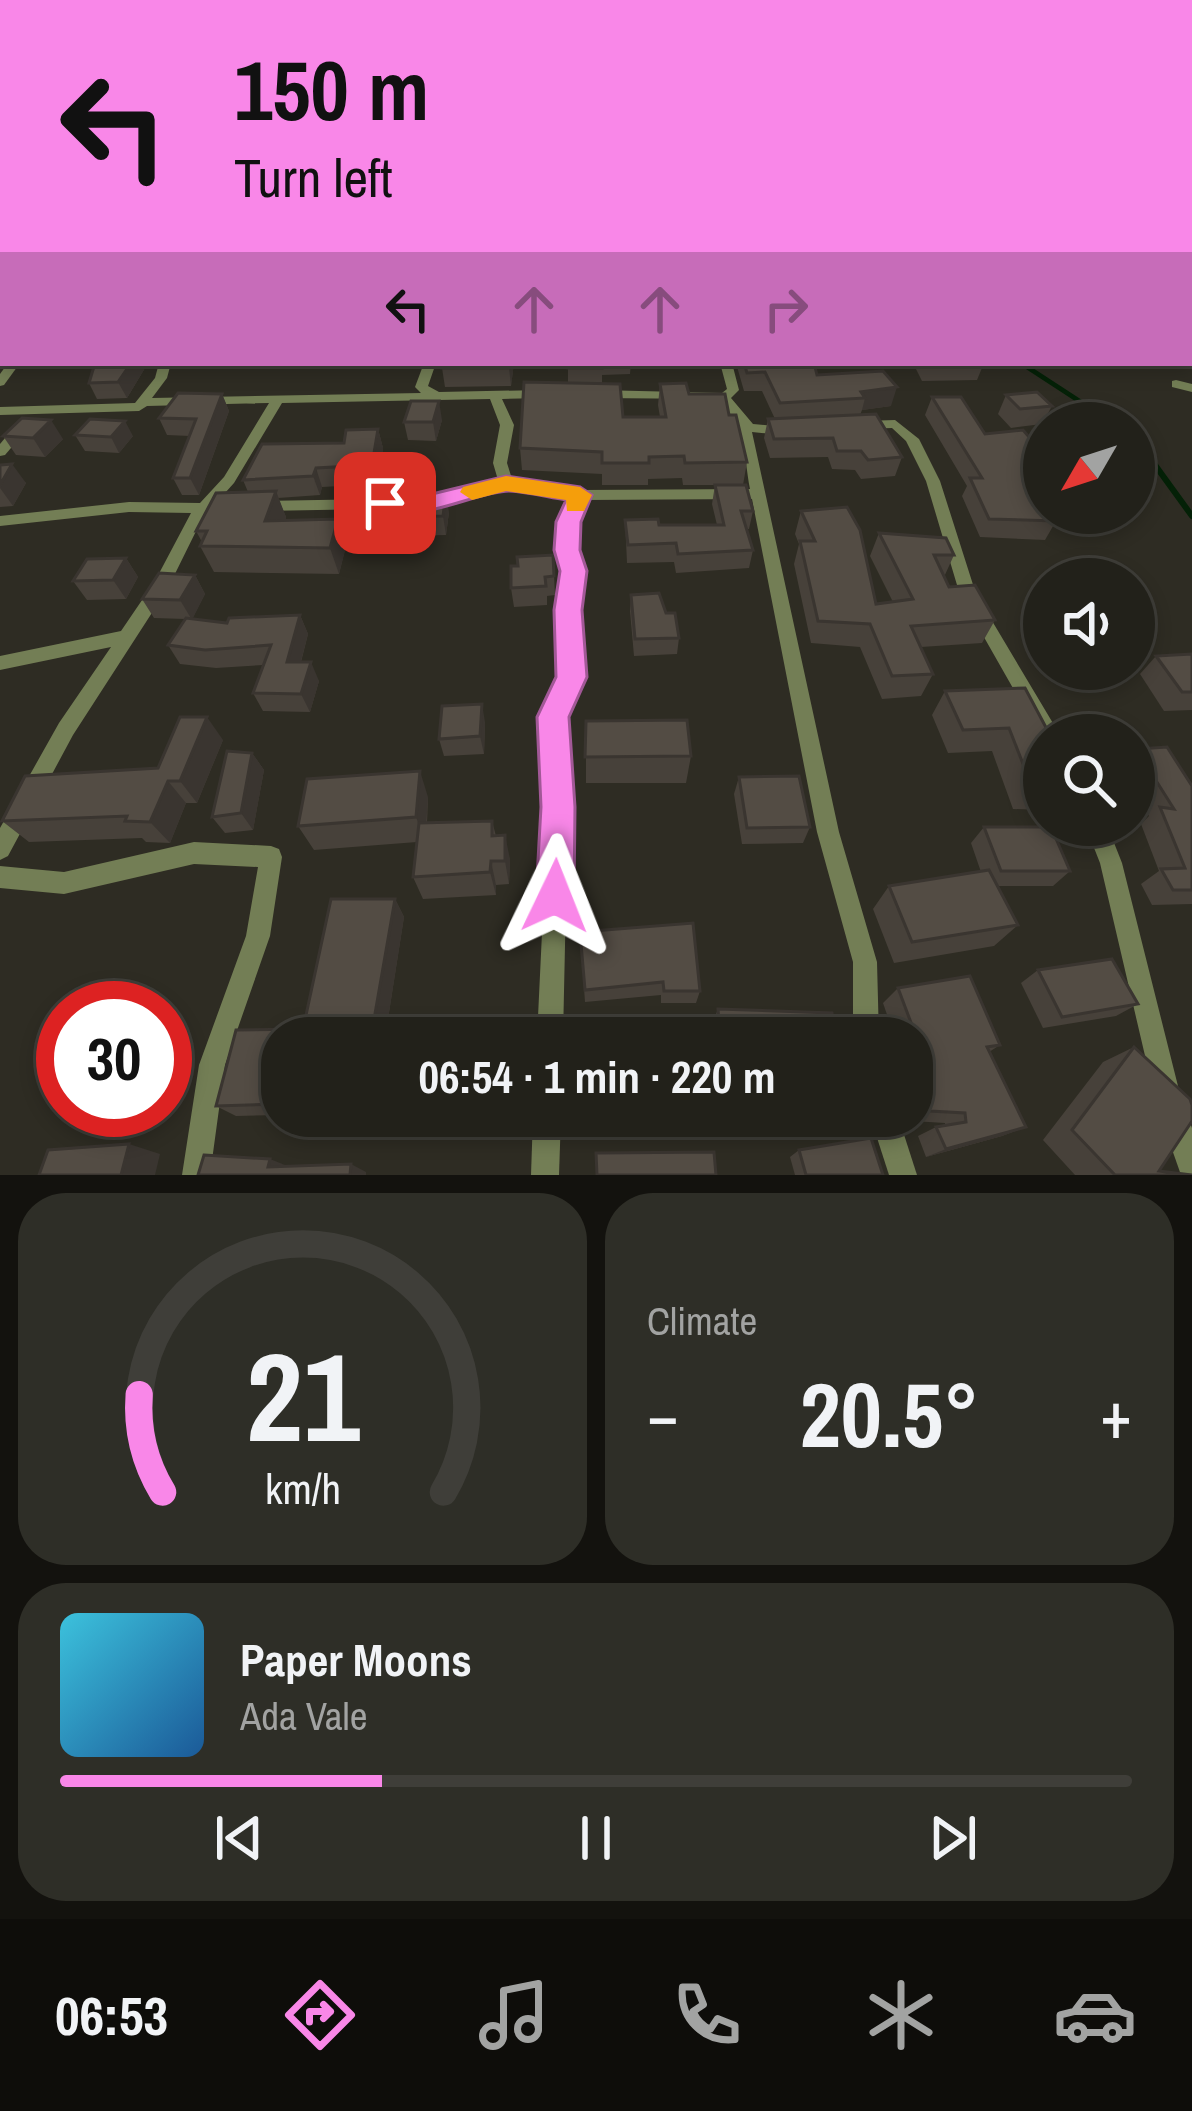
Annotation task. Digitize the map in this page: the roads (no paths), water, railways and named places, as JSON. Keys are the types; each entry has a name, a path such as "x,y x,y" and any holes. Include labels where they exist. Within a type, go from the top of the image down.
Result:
{"street":[{"path":"147,402 164,366"},
{"path":"429,366 422,387 436,396"},
{"path":"723,398 733,390 727,366"},
{"path":"1176,384 1192,388"},
{"path":"576,394 705,393 723,398 744,424 828,832 865,962 866,1017"},
{"path":"0,411 123,411 147,402 555,394"},
{"path":"495,396 506,420 500,463 506,483"},
{"path":"0,849 67,729 162,584 202,510 238,466 276,402"},
{"path":"0,452 33,414"},
{"path":"847,426 889,423 912,440 933,481 968,596 1038,714"},
{"path":"744,424 769,432 805,430"},
{"path":"0,520 129,507 202,510 428,503 506,483 580,495 757,494"},
{"path":"551,1017 558,807 553,717 572,677 568,610 574,571 567,550 568,522 580,495"},
{"path":"0,663 126,638"},
{"path":"1103,846 1120,898 1162,1081 1192,1167"},
{"path":"0,877 64,884 194,853 271,857 258,936 212,1065 196,1175"},
{"path":"544,1175 546,1137"},
{"path":"891,1137 903,1175"}],"waterway":[{"path":"1026,366 1081,402"},
{"path":"1155,465 1192,516"}]}
